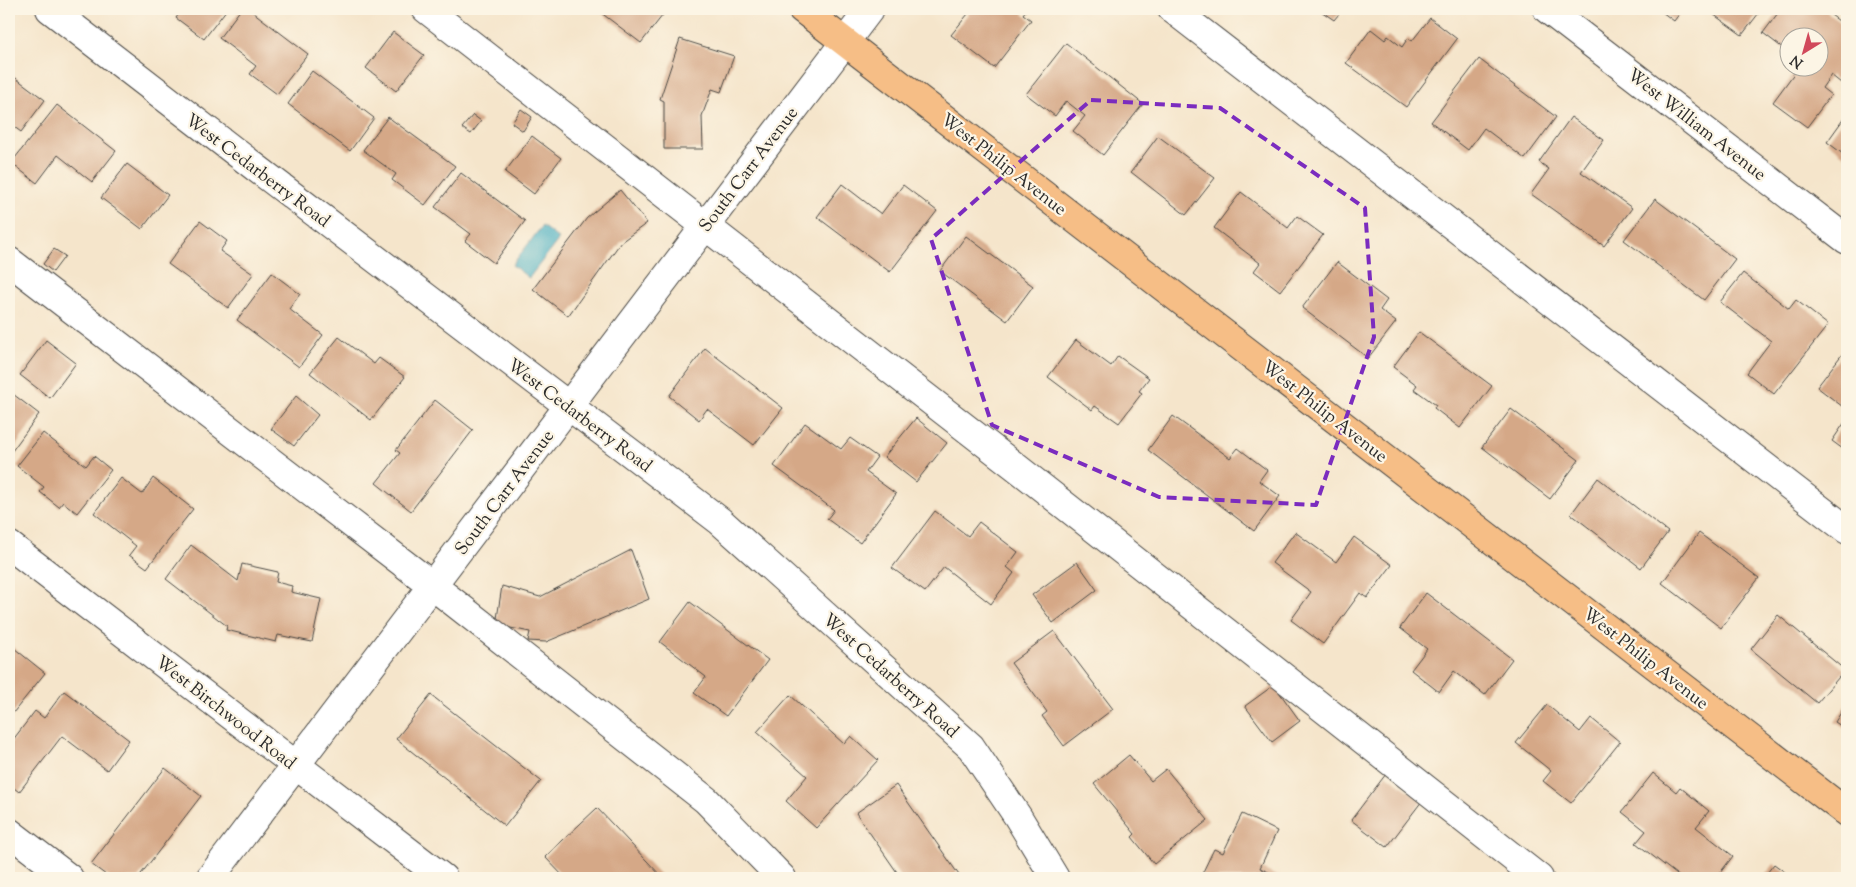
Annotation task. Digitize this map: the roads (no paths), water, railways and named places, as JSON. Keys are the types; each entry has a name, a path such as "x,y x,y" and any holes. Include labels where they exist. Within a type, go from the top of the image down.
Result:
{"main road":[{"name":"West Philip Avenue","path":"802,9 1847,813"}],"street":[{"name":"West Cedarberry Road","path":"50,9 720,521 971,746 1018,817 1055,878"},
{"path":"426,9 1016,466 1539,878"},
{"name":"South Carr Avenue","path":"210,878 870,9"},
{"path":"1172,9 1847,530"},
{"name":"West William Avenue","path":"1547,9 1847,240"},
{"path":"9,261 433,586 706,800 782,878"},
{"name":"West Birchwood Road","path":"9,545 443,878"},
{"path":"9,832 69,878"}],"water":[{"path":"542,226 559,239 529,278 512,265"}]}
